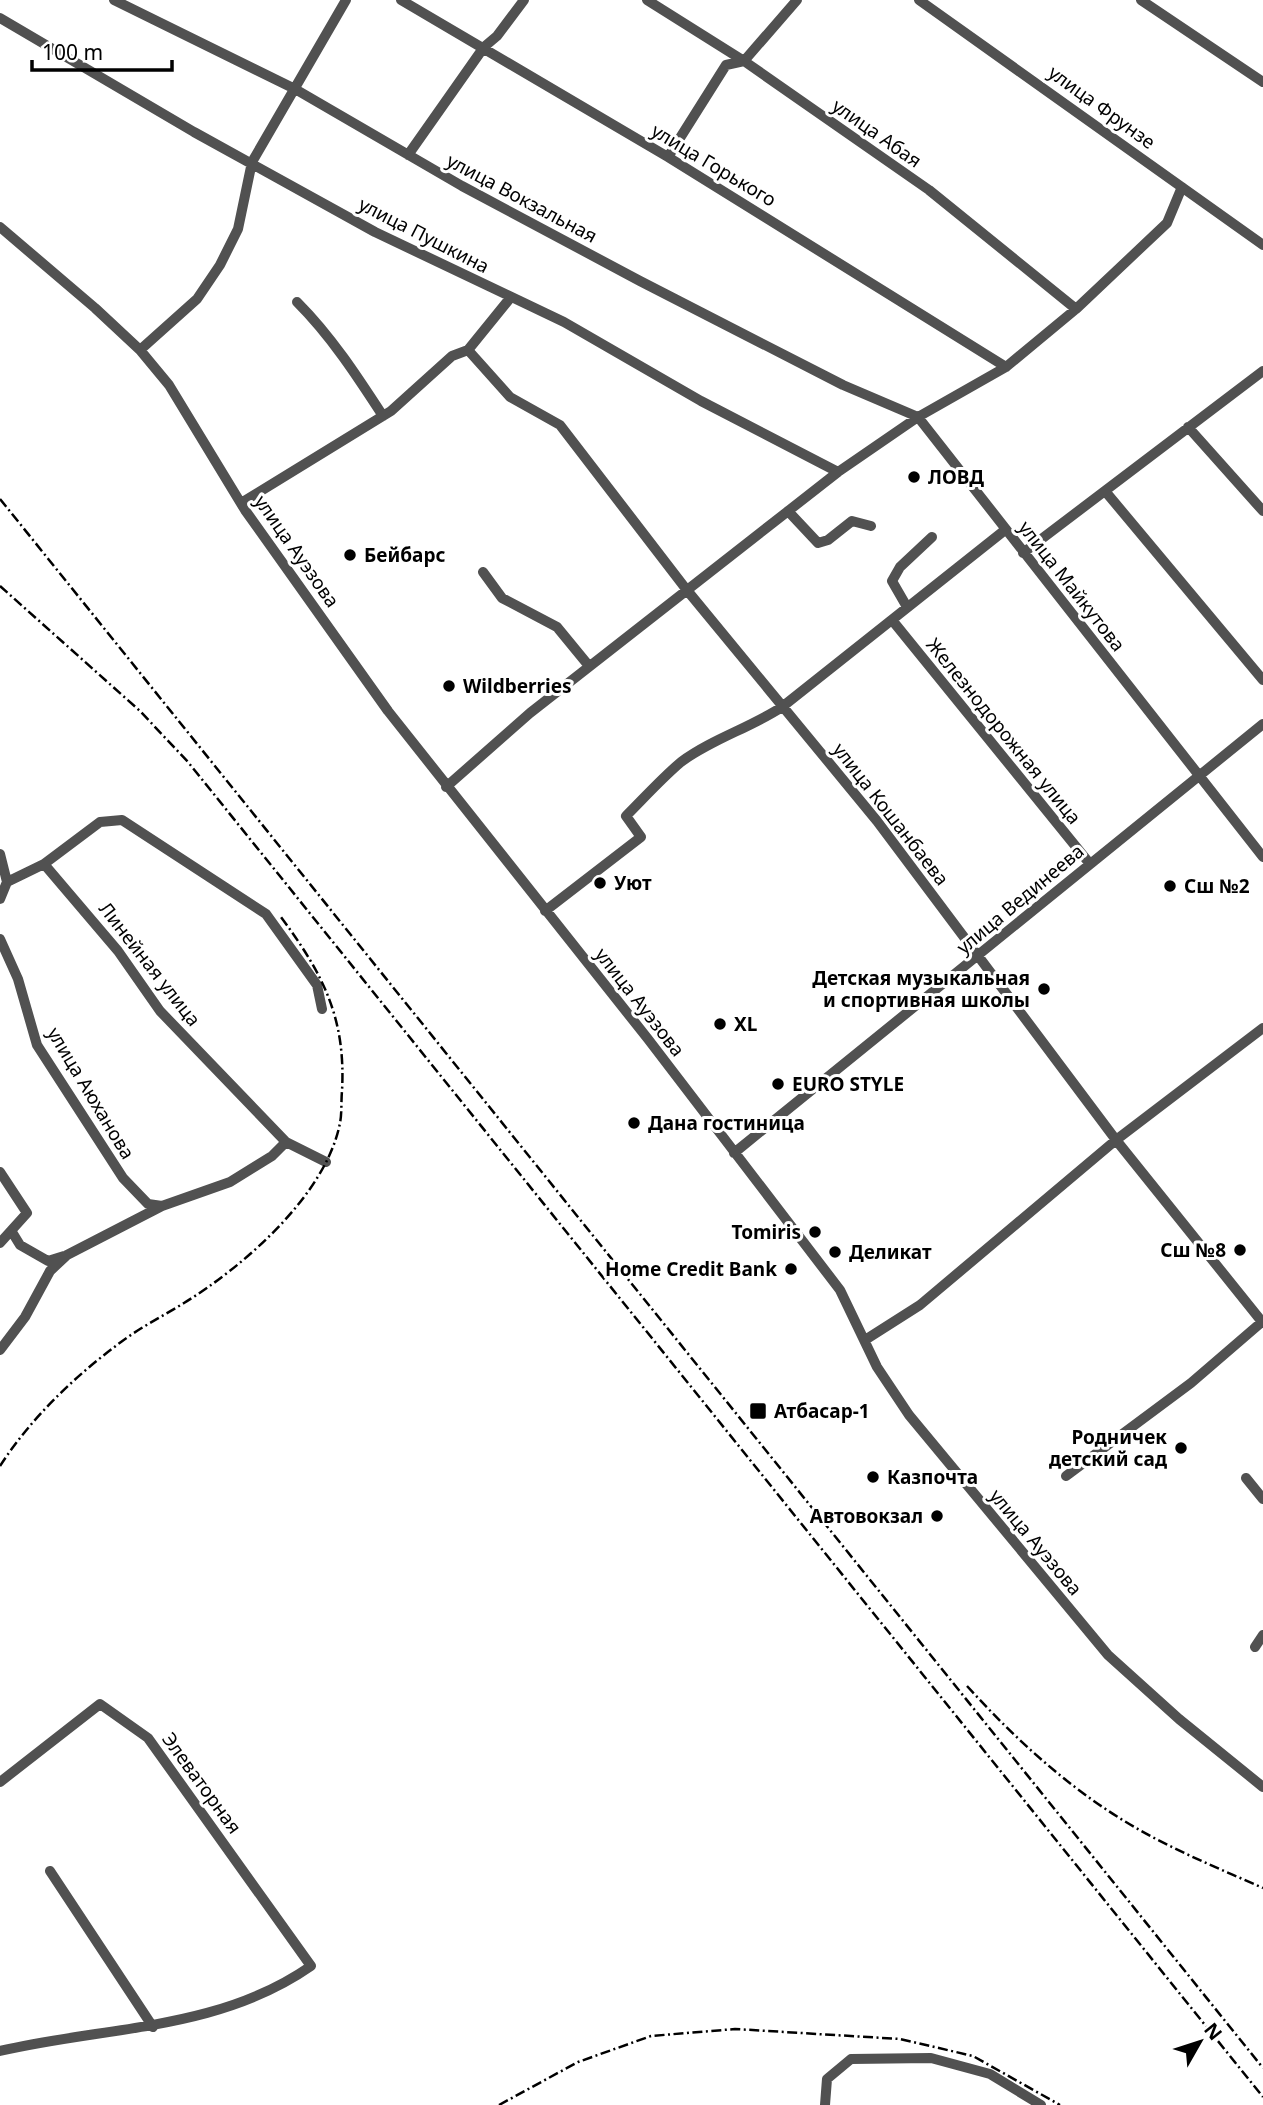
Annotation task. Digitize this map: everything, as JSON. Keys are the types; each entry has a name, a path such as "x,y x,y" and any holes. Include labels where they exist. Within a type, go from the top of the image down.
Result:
{"street":[{"name":"улица Вокзальная","path":"114,0 295,89 408,155 664,294 844,385 918,417"},
{"path":"139,350 197,299 220,265 238,229 252,162 346,0"},
{"name":"улица Горького","path":"401,0 668,157 1006,366"},
{"path":"408,155 484,47 497,36 524,0"},
{"name":"улица Абая","path":"647,0 744,61 929,190 1076,309"},
{"path":"668,157 726,65 744,61 797,0"},
{"name":"улица Фрунзе","path":"919,0 1263,245"},
{"path":"1141,0 1263,82"},
{"name":"улица Пушкина","path":"0,18 374,232 564,323 701,401 838,472"},
{"path":"446,787 589,666 838,472 918,417 1006,366 1076,309 1167,223 1182,187"},
{"name":"улица Ауэзова","path":"0,227 139,350 169,385 242,503 388,711 840,1290 877,1367 909,1415 1108,1655 1263,1787"},
{"path":"242,503 383,416 452,356 468,350 511,297"},
{"path":"296,302 314,319 350,365 383,416"},
{"name":"улица Кошанбаева","path":"468,350 510,397 560,425 686,589 877,821 1116,1140 1263,1322"},
{"path":"1023,553 1263,371"},
{"name":"улица Майкутова","path":"918,417 1197,777 1263,857"},
{"path":"1188,427 1263,511"},
{"path":"1105,491 1263,680"},
{"path":"788,511 818,543 828,540 852,521 871,527"},
{"path":"545,911 641,837 626,816 682,762 732,733 753,726 782,707 1005,530"},
{"path":"907,607 892,581 900,567 932,537"},
{"path":"483,572 502,598 557,627 589,666"},
{"name":"Железнодорожная улица","path":"892,620 1090,864"},
{"name":"улица Вединеева","path":"734,1153 1263,724"},
{"path":"7,882 44,864 100,822 122,820 266,914 317,985 322,1009"},
{"path":"0,854 7,882 0,899"},
{"name":"Линейная улица","path":"44,864 118,951 160,1011 286,1142 326,1162"},
{"name":"улица Аюханова","path":"0,939 18,979 37,1045 123,1178 148,1204 162,1206"},
{"path":"865,1340 919,1305 1116,1140 1263,1028"},
{"path":"12,1232 20,1245 48,1261 67,1255 162,1206 230,1182 272,1156 286,1142"},
{"path":"0,1172 27,1213 0,1243"},
{"path":"0,1350 25,1317 50,1271 67,1255"},
{"path":"1066,1476 1191,1383 1263,1322"},
{"path":"1246,1478 1263,1499"},
{"path":"1255,1647 1263,1635"},
{"name":"Элеваторная","path":"0,1782 100,1704 148,1738 311,1966 289,1981 216,2012 153,2027"},
{"path":"0,2050 32,2043 153,2027 50,1871"},
{"path":"825,2105 827,2079 851,2059 931,2058 990,2074 1041,2105"}],"railway":[{"path":"0,499 1263,2068"},
{"path":"0,586 140,711 188,762 1263,2097"},
{"path":"0,1466 40,1415 87,1369 129,1337 207,1288 256,1249 300,1202 332,1150 340,1123 342,1091 342,1065 336,1019 320,978 281,917"},
{"path":"967,1686 1046,1764 1112,1814 1198,1860 1263,1888"},
{"path":"499,2105 578,2062 651,2036 735,2029 900,2039 973,2056 1060,2105"}],"place":[{"name":"ЛОВД","path":"914,477"},
{"name":"Бейбарс","path":"350,555"},
{"name":"Wildberries","path":"449,686"},
{"name":"Уют","path":"600,883"},
{"name":"Сш №2","path":"1170,886"},
{"name":"Детская музыкальная и спортивная школы","path":"1044,989"},
{"name":"XL","path":"720,1024"},
{"name":"EURO STYLE","path":"778,1084"},
{"name":"Дана гостиница","path":"634,1123"},
{"name":"Tomiris","path":"815,1232"},
{"name":"Сш №8","path":"1240,1250"},
{"name":"Деликат","path":"835,1252"},
{"name":"Home Credit Bank","path":"791,1269"},
{"name":"Атбасар-1","path":"758,1411"},
{"name":"Родничек детский сад","path":"1181,1448"},
{"name":"Казпочта","path":"873,1477"},
{"name":"Автовокзал","path":"937,1516"}]}
